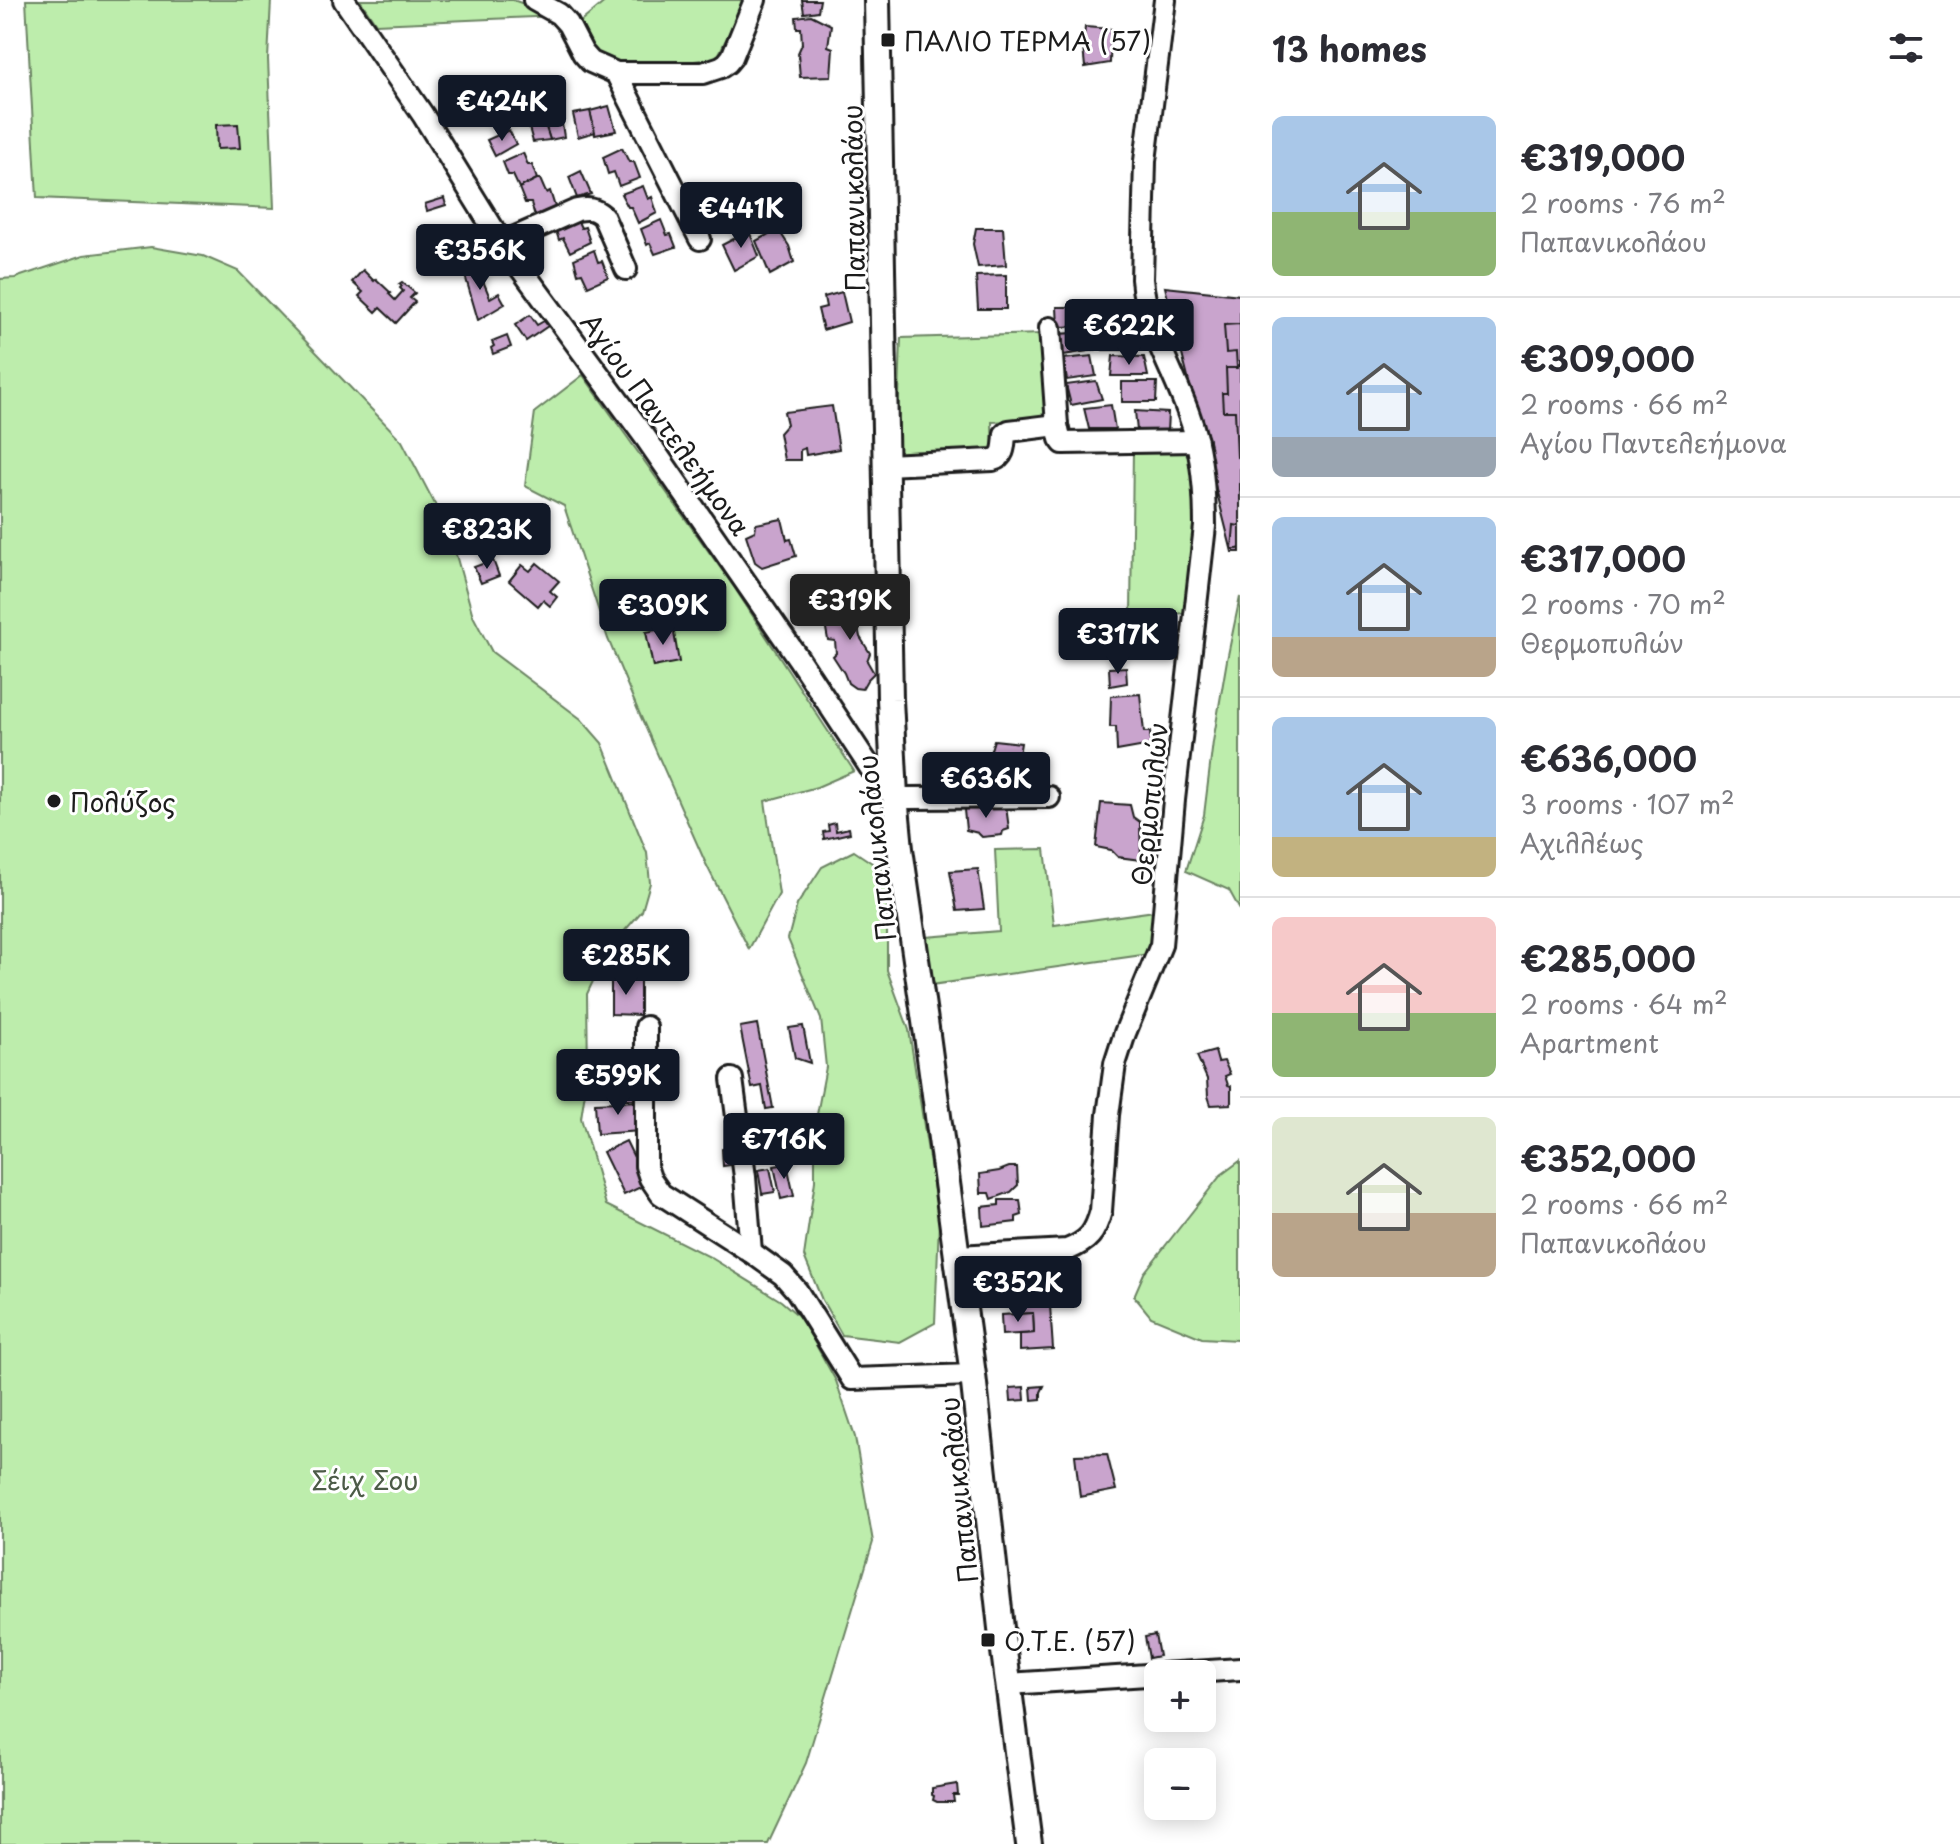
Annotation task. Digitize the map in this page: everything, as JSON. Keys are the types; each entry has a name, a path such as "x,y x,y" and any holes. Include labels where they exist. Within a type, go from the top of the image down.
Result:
{"main road":[{"name":"Παπανικολάου","path":"877,0 890,699 895,796 906,898 973,1375 1029,1844"}],"street":[{"name":"Αγίου Παντελεήμονα","path":"344,0 423,115 502,243 645,437 883,787 895,796"},
{"path":"534,0 559,14 591,62 616,73 703,73 721,67 732,57 755,0"},
{"name":"Θερμοπυλών","path":"957,1256 1067,1250 1080,1245 1097,1225 1101,1211 1115,1064 1161,945 1205,526 1205,490 1197,441 1150,324 1143,288 1145,161 1165,0"},
{"path":"616,73 700,239"},
{"path":"502,243 587,208 603,216 626,269"},
{"path":"1050,328 1060,434"},
{"path":"885,465 997,459 1003,453 1005,434 1009,431 1197,441"},
{"path":"895,796 1049,797"},
{"path":"646,1027 646,1166 661,1194 783,1275 797,1291 852,1379 973,1375"},
{"path":"732,1079 751,1252"},
{"path":"1008,1684 1240,1669"}],"green space":[{"path":"26,0 271,0 268,59 274,208 37,198"},
{"path":"360,0 513,0 558,16 376,24"},
{"path":"607,0 745,0 717,58 636,65 605,59 594,52 578,24"},
{"name":"Σέιχ Σου","path":"151,247 203,256 238,271 402,441 450,533 473,616 492,652 581,719 602,743 647,853 650,883 642,911 607,951 587,994 588,1072 581,1118 606,1205 710,1257 781,1301 801,1318 836,1381 855,1437 873,1542 806,1763 768,1844 0,1844 0,279 15,278 84,255"},
{"path":"1044,334 1045,419 992,422 993,454 897,458 901,338"},
{"path":"583,375 734,587 854,771 817,787 765,801 779,894 749,949 706,864 608,639 564,506 525,486 535,412"},
{"path":"1133,449 1190,450 1199,521 1193,613 1131,615"},
{"path":"1240,597 1240,910 1229,890 1186,871 1204,815 1213,742"},
{"path":"1045,849 1054,925 1162,910 1156,953 931,985 926,937 999,931 995,850"},
{"path":"854,851 887,873 887,970 909,1030 939,1222 935,1323 900,1342 842,1335 822,1300 804,1256 815,1181 815,1125 826,1067 821,1019 788,939 797,905 822,867"},
{"path":"1240,1161 1240,1338 1202,1338 1151,1317 1134,1296 1144,1273 1221,1175"}],"building":[{"path":"802,0 820,0 818,11 804,13"},
{"path":"811,15 831,25 828,46 833,48 831,76 800,77 798,53 802,44 801,28 797,28 796,17"},
{"path":"1085,27 1111,29 1110,63 1085,67"},
{"path":"609,106 616,131 595,135 590,111"},
{"path":"590,111 595,132 578,137 573,114"},
{"path":"561,117 564,137 550,140 544,121"},
{"path":"544,121 550,140 533,142 528,124"},
{"path":"238,124 240,148 217,149 216,125"},
{"path":"509,130 516,144 495,156 487,140"},
{"path":"622,148 629,162 634,162 640,178 619,186 614,172 608,174 603,157"},
{"path":"523,153 537,179 519,188 513,175 508,175 503,162"},
{"path":"581,171 591,194 577,198 569,177"},
{"path":"540,179 546,193 550,191 555,207 535,216 531,203 525,203 519,188"},
{"path":"643,186 648,199 652,197 657,213 638,223 621,194"},
{"path":"444,198 446,205 427,211 425,204"},
{"path":"575,215 581,228 585,227 590,242 570,252 563,238 559,240 554,225"},
{"path":"661,220 676,247 655,254 650,243 647,245 641,229"},
{"path":"976,228 1003,228 1006,265 978,267 973,244"},
{"path":"778,229 789,246 794,262 770,275 756,241"},
{"path":"749,231 759,256 734,270 722,245"},
{"path":"594,250 608,277 588,286 582,273 578,274 574,259"},
{"path":"475,261 490,298 499,293 505,304 478,320 462,265"},
{"path":"363,270 395,300 403,291 399,284 402,282 415,293 410,298 415,302 396,323 380,308 376,312 359,296 363,292 352,282"},
{"path":"1006,275 1006,309 978,309 976,276"},
{"path":"1165,287 1240,295 1240,552 1232,552"},
{"path":"842,292 849,322 823,330 818,309 826,307 824,297"},
{"path":"1127,306 1128,325 1096,325 1096,307"},
{"path":"1057,307 1088,307 1090,326 1058,327"},
{"path":"530,315 537,325 544,321 548,326 526,341 515,325"},
{"path":"1240,324 1240,456 1237,457 1235,411 1223,411 1222,393 1227,393 1226,368 1237,368 1236,352 1226,353 1224,325"},
{"path":"1103,330 1134,330 1136,350 1103,350"},
{"path":"1089,332 1095,350 1063,355 1058,334"},
{"path":"507,336 511,347 493,354 492,342"},
{"path":"1092,356 1096,376 1067,380 1063,359"},
{"path":"1113,356 1144,357 1148,376 1111,376"},
{"path":"1096,381 1102,399 1071,405 1066,385"},
{"path":"1122,382 1157,382 1156,402 1122,402"},
{"path":"1111,405 1115,429 1089,429 1084,408"},
{"path":"832,406 839,449 806,455 805,448 800,450 800,460 784,460 779,433 787,424 784,412"},
{"path":"1135,411 1168,413 1167,432 1137,431"},
{"path":"782,519 787,540 791,539 796,556 762,567 755,562 746,535 755,531 756,524"},
{"path":"1234,525 1240,526 1238,549 1232,549"},
{"path":"493,560 499,576 481,583 474,567"},
{"path":"537,563 559,581 550,591 557,597 550,606 543,600 538,606 509,581 522,565 530,571"},
{"path":"842,591 859,594 855,613 860,637 870,653 867,661 874,673 862,689 848,683 833,656 836,653 835,641 828,640 825,623 841,611"},
{"path":"673,627 679,662 653,667 646,632"},
{"path":"1126,667 1127,683 1110,686 1109,668"},
{"path":"1140,694 1144,732 1150,732 1151,745 1117,751 1116,727 1110,727 1111,696"},
{"path":"994,740 1021,743 1018,761 1013,762 1012,768 995,768 989,756"},
{"path":"1101,803 1130,805 1133,817 1140,822 1141,860 1118,857 1111,850 1096,847"},
{"path":"969,804 1006,806 1009,829 1002,835 982,837 966,830 964,810"},
{"path":"835,823 836,831 849,828 850,833 824,839 823,832 829,831 828,825"},
{"path":"978,869 984,909 957,911 950,871"},
{"path":"611,979 640,979 640,1015 611,1014"},
{"path":"757,1024 773,1108 766,1109 762,1086 752,1088 740,1027"},
{"path":"803,1026 810,1063 795,1058 789,1028"},
{"path":"1215,1051 1218,1062 1224,1061 1230,1074 1225,1076 1231,1086 1231,1104 1211,1105 1208,1096 1207,1079 1197,1056"},
{"path":"612,1054 628,1054 628,1073 640,1073 641,1099 613,1099"},
{"path":"639,1101 641,1131 597,1134 595,1103"},
{"path":"626,1141 647,1184 624,1195 603,1152"},
{"path":"735,1147 737,1164 723,1166 722,1149"},
{"path":"787,1164 794,1196 781,1199 774,1166"},
{"path":"1017,1167 1018,1185 1011,1192 992,1199 990,1193 981,1193 980,1174"},
{"path":"770,1168 775,1192 762,1194 758,1170"},
{"path":"999,1200 1020,1200 1022,1215 1016,1217 1016,1222 983,1226 982,1207 999,1205"},
{"path":"1049,1291 1053,1349 1020,1351 1020,1334 1034,1333 1033,1313 1018,1314 1018,1294"},
{"path":"1033,1313 1034,1333 1002,1335 1001,1315"},
{"path":"1044,1386 1041,1399 1032,1400 1031,1387"},
{"path":"1024,1387 1025,1400 1011,1401 1010,1388"},
{"path":"1107,1454 1116,1490 1080,1497 1075,1455"},
{"path":"1155,1635 1159,1656 1149,1658 1145,1637"},
{"path":"957,1784 958,1795 953,1795 954,1802 933,1800 932,1788"}],"place":[{"name":"ΠΑΛΙΟ ΤΕΡΜΑ (57)","path":"888,40"},
{"name":"Πολύζος","path":"54,801"},
{"name":"Ο.Τ.Ε. (57)","path":"988,1640"}]}
